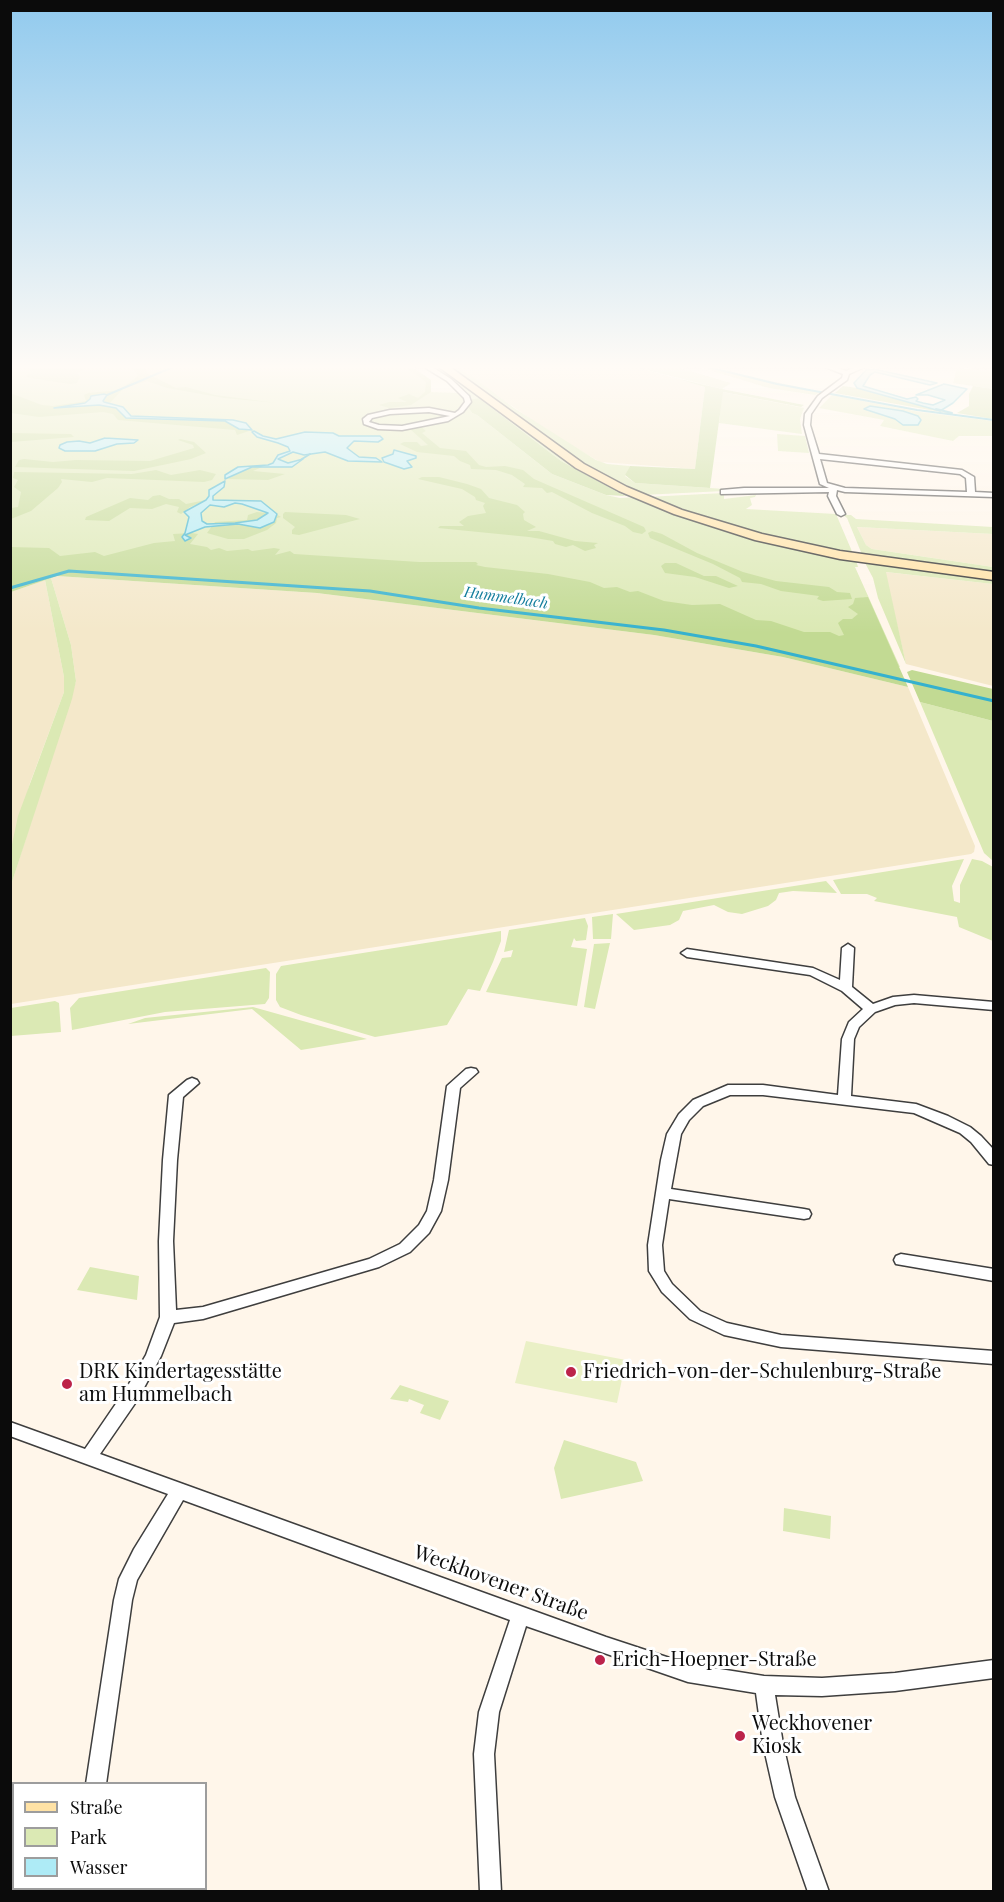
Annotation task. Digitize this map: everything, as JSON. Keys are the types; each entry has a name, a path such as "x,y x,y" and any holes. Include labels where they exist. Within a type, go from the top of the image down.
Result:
{"main road":[{"path":"566,456 617,486 678,512 759,537 830,553 993,576"}],"street":[{"path":"971,494 970,477 962,472 817,456 822,482 831,487 971,494 993,495"},
{"path":"724,492 822,491 831,487"},
{"path":"831,487 832,496 841,514"},
{"path":"846,988 848,948"},
{"path":"687,953 806,970 827,977 846,988 871,1009"},
{"path":"844,1099 848,1039 853,1025 871,1009 893,1001 914,999 993,1006"},
{"path":"168,1317 203,1313 374,1263 405,1248 424,1229 434,1210 441,1180 454,1086 471,1072"},
{"path":"89,1457 132,1394 153,1356 168,1317 166,1241 175,1104 176,1095 192,1083"},
{"path":"993,1160 976,1139 965,1130 936,1116 903,1107 741,1089 722,1092 698,1102 684,1117 674,1134 655,1245 657,1271 673,1296 695,1315 740,1334 781,1341 993,1358"},
{"path":"663,1193 804,1214"},
{"path":"901,1260 993,1275"},
{"name":"Weckhovener Straße","path":"10,1429 659,1665 716,1679 764,1685 812,1687 858,1685 993,1669"},
{"path":"96,1782 128,1579 180,1490"},
{"path":"491,1892 484,1754 489,1712 521,1614"},
{"path":"764,1685 775,1755 785,1797 819,1892"}],"shaded area":[{"path":"589,456 697,456 695,469 600,462"},
{"path":"857,527 993,534 993,567 872,549 866,545"},
{"path":"885,572 993,584 993,686 906,664"},
{"path":"57,576 317,593 654,635 783,657 908,687 975,846 974,852 11,1004 11,885 76,681 71,645 51,578"},
{"path":"45,580 64,677 64,692 30,783 11,849 11,592"}],"green space":[{"path":"11,456 529,456 552,474 606,495 620,498 637,497 659,506 856,560 858,567 855,567 900,667 158,558 11,584"},
{"path":"168,456 199,456 134,471 15,467 19,460 24,459 53,462 150,461"},
{"path":"452,456 470,456 479,465 486,467 505,466 523,470 534,479 644,527 646,531 642,534 633,532 625,526 592,513 552,492 547,493 542,488 523,487 525,484 512,475 496,470 471,469 470,465"},
{"path":"529,456 554,456 625,496 606,495 552,474"},
{"path":"554,456 561,456 633,496 625,496"},
{"path":"570,456 589,456 607,464 630,466 625,476 635,483 725,489 724,491 642,495 583,465"},
{"path":"697,456 714,456 710,488 635,483 625,475 630,466 695,469"},
{"path":"252,467 262,467 253,471 285,474 268,480 228,479"},
{"path":"156,470 171,475 200,470 216,474 212,480 204,482 107,478 92,482 61,479 62,482 58,488 31,511 11,519 11,508 18,507 21,492 14,487 18,480 13,478 14,472 132,474"},
{"path":"439,477 467,484 481,489 489,498 517,505 525,512 524,520 536,527 527,531 539,531 575,541 598,543 594,545 596,548 585,551 573,545 566,547 555,544 553,541 529,537 438,528 440,526 464,526 459,522 468,516 486,513 483,506 485,503 476,500 462,489 418,479"},
{"path":"724,493 724,499 756,495 750,498 752,505 746,509 836,514 854,556 775,539 702,518 646,497"},
{"path":"160,495 169,499 179,499 186,504 206,500 181,514 177,512 179,507 166,504 152,509 130,508 109,521 85,520 86,517 130,498 148,500"},
{"path":"257,512 268,513 257,520 243,522 243,525 260,528 273,523 274,513 281,517 277,518 276,523 267,530 244,539 228,539 207,533 215,522 247,520 248,515"},
{"path":"285,512 346,515 360,519 299,535 292,534 295,527 283,518"},
{"path":"843,515 851,515 856,519 993,527 993,534 857,527 866,545 872,549 993,567 993,574 863,557 847,518"},
{"path":"652,531 743,572 776,581 829,587 837,592 850,593 852,599 823,601 817,599 819,596 781,591 761,584 742,582 740,578 713,564 650,538 648,533"},
{"path":"173,534 198,534 190,544 211,550 219,548 227,551 248,549 252,551 274,548 280,549 275,555 290,551 294,554 419,562 476,562 478,564 476,565 485,567 548,574 590,582 604,588 617,587 630,592 638,591 664,601 692,605 720,604 756,620 771,621 804,632 830,632 839,636 844,635 838,623 843,619 852,619 858,614 848,607 853,604 855,598 868,597 908,687 783,657 654,635 317,593 57,576 11,592 10,547 49,548 60,556 95,552 104,556 154,543 175,541"},
{"path":"864,561 993,577 993,584 886,572 906,664 878,598 873,578"},
{"path":"665,563 676,563 704,576 716,576 738,586 729,588 695,577 665,573 661,566"},
{"path":"51,578 71,645 76,681 11,885 11,849 18,816 64,692 64,677 45,580"},
{"path":"912,670 993,689 993,721 920,702 907,672"},
{"path":"920,702 993,721 993,861 984,853"},
{"path":"964,859 952,886 954,901 960,903 960,885 972,859 993,867 993,941 959,927 957,917 874,901 877,898 867,894 841,894 833,880"},
{"path":"826,881 837,893 793,891 779,893 776,900 768,906 742,914 728,912 714,905 683,911 679,920 670,925 634,930 616,914"},
{"path":"613,914 611,939 593,939 592,917"},
{"path":"585,918 588,926 586,940 576,941 574,938 571,947 587,949 577,1006 486,992 502,958 511,957 513,950 504,952 509,930"},
{"path":"501,931 501,941 480,991 468,989 447,1025 375,1037 301,1015 280,1007 276,1000 276,974 281,966"},
{"path":"610,943 595,1009 584,1007 594,944"},
{"path":"266,968 270,972 269,998 265,1004 165,1012 72,1030 70,1008 79,998"},
{"path":"55,1001 59,1003 61,1032 11,1036 11,1008"},
{"path":"253,1007 367,1039 301,1050 252,1009 128,1024 145,1018"},
{"path":"90,1267 139,1276 137,1300 77,1290"},
{"name":"Friedrich-von-der-Schulenburg-Straße","path":"526,1341 626,1360 617,1403 515,1383"},
{"path":"400,1385 449,1401 440,1420 420,1413 424,1405 409,1399 408,1402 390,1399"},
{"path":"564,1440 636,1462 643,1481 561,1499 554,1468"},
{"path":"784,1508 831,1516 830,1539 783,1531"}],"water":[{"path":"278,456 285,456 278,459 288,463 303,459 292,467 252,467 225,479 225,475 238,467 273,463"},
{"path":"335,456 376,458 382,462 348,461"},
{"path":"388,456 416,456 407,461 412,467 404,469 384,462 382,458"},
{"path":"225,481 224,487 213,496 213,500 261,501 277,514 274,522 260,528 238,524 205,527 185,535 191,538 185,541 182,537 189,517 184,512 206,500 209,490","holes":["235,503 268,513 257,520 235,523 207,524 202,521 201,513 210,505 224,507"]}],"waterway":[{"path":"302,459 307,456"},
{"name":"Hummelbach","path":"10,588 69,571 370,591 479,608 664,630 756,646 994,701"}],"place":[{"name":"Friedrich-von-der-Schulenburg-Straße","path":"571,1372"},
{"name":"DRK Kindertagesstätte am Hummelbach","path":"67,1384"},
{"name":"Erich-Hoepner-Straße","path":"600,1660"},
{"name":"Weckhovener Kiosk","path":"740,1736"}]}
